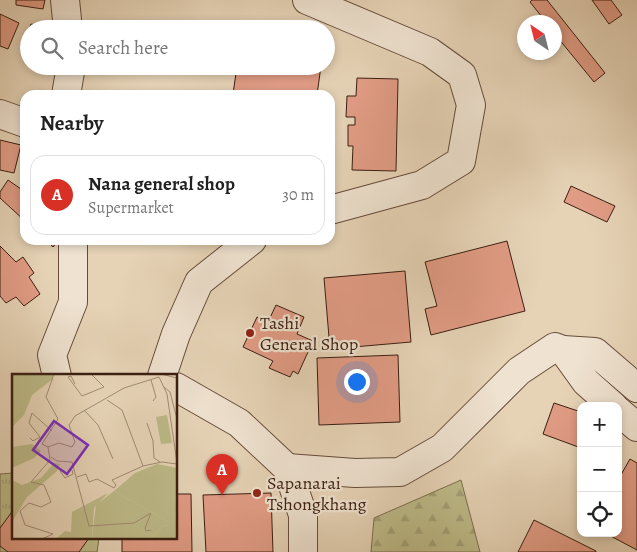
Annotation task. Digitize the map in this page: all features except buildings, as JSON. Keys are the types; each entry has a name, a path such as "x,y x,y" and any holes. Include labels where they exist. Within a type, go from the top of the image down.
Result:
{"street":[{"path":"65,0 67,20"},
{"path":"308,0 430,52 462,75 470,105 460,161 422,185 335,209"},
{"path":"67,90 69,75"},
{"path":"0,114 20,121"},
{"path":"57,374 52,355 73,302 73,245"},
{"path":"163,374 176,334 199,282 246,245"},
{"path":"287,468 355,473 400,472 442,448 519,371 555,347 563,350 595,352 637,388"},
{"path":"563,350 586,382 608,402"},
{"path":"178,388 239,424 287,468 303,515 303,552"},
{"path":"622,414 637,427"}],"green space":[{"path":"12,473 12,540 99,540 97,552 0,552 0,474"},
{"path":"461,480 480,552 371,552 374,518"}],"place":[{"name":"Tashi General Shop","path":"250,333"},
{"name":"Sapanarai Tshongkhang","path":"257,493"},
{"name":"Nana general shop","path":"222,495"}]}
